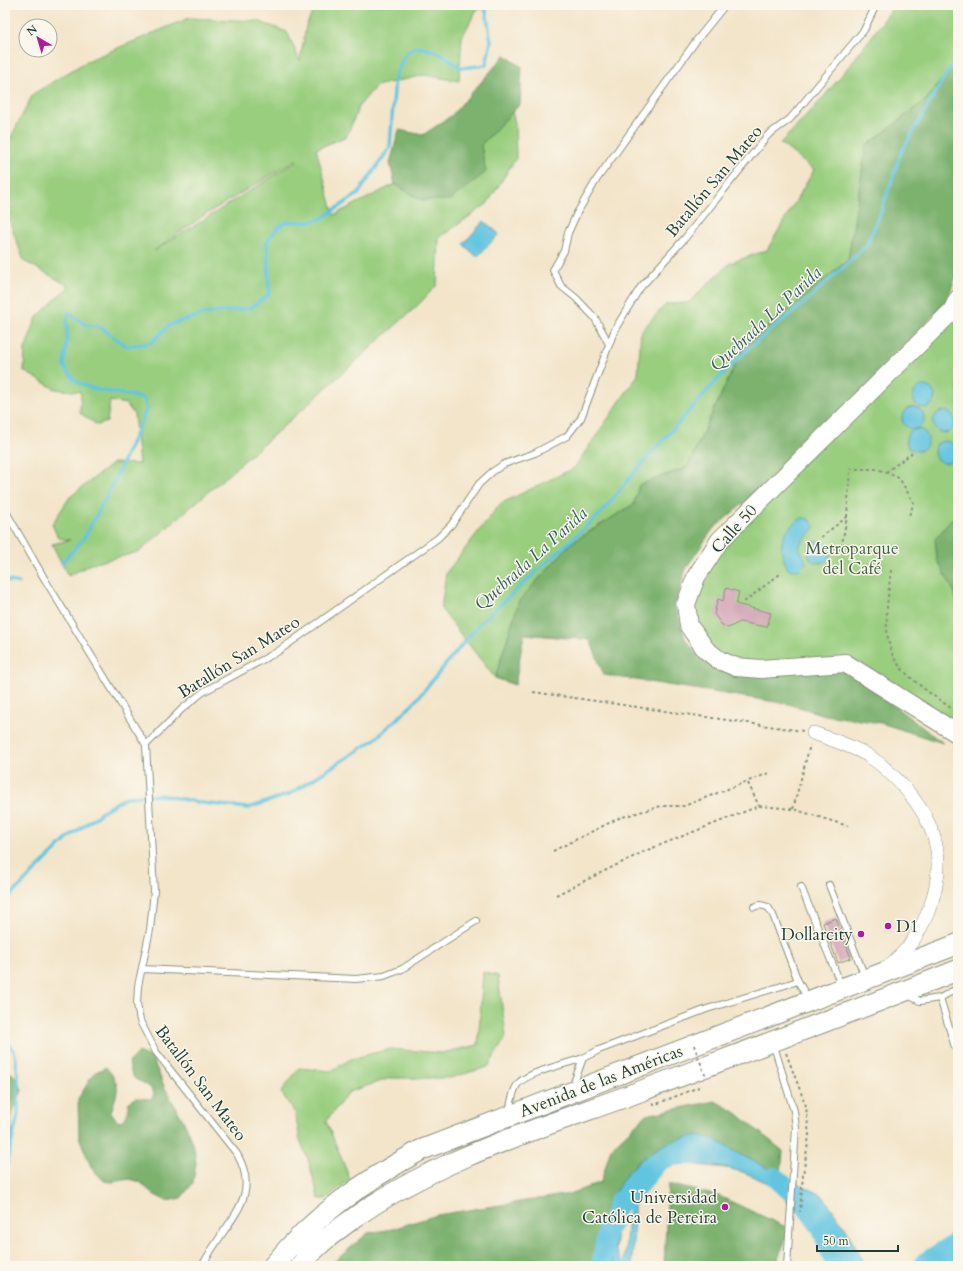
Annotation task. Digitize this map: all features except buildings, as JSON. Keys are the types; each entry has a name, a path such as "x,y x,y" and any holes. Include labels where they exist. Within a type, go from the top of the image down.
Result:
{"main road":[{"name":"Avenida de las Américas","path":"273,1266 286,1249 341,1200 388,1168 422,1150 842,988 884,971 915,952 958,944"},
{"name":"Avenida de las Américas","path":"300,1266 329,1236 370,1206 431,1171 958,970"}],"street":[{"name":"Calle 50","path":"958,299 952,310 720,540 696,577 686,604 689,626 706,650 719,660 736,666 761,669 845,663 958,734"},
{"path":"813,733 851,747 869,756 898,780 922,809 932,828 937,848 939,872 934,895 923,923 915,952"}],"lane":[{"path":"609,344 595,318 576,298 561,286 553,270 564,251 568,233 576,213 597,179 696,41 725,5"},
{"name":"Batallón San Mateo","path":"202,1266 239,1209 246,1188 245,1174 237,1154 163,1061 140,1021 137,1004 138,986 150,930 154,891 146,745 182,709 204,692 277,652 438,538 459,516 479,484 498,468 535,453 567,436 581,418 609,344 622,315 640,288 685,238 768,135 790,119 850,48 870,22 876,5"},
{"path":"5,510 44,578 146,745"},
{"path":"829,885 844,934 865,978"},
{"path":"801,887 826,940 842,988"},
{"path":"754,907 760,905 768,907 773,915 798,981 809,1000"},
{"path":"142,969 356,978 384,976 402,969 476,921"},
{"path":"509,1117 512,1094 518,1084 526,1077 583,1058 599,1050 707,1009 798,981"},
{"path":"901,992 920,1001 940,998 958,988"},
{"path":"940,998 955,1047 958,1049"},
{"path":"777,1040 794,1112 796,1145 787,1266"},
{"path":"570,1094 583,1058"}],"path":[{"path":"886,472 912,453"},
{"path":"833,549 841,549 847,517 850,469 878,469 899,478 914,503 908,518"},
{"path":"821,537 847,517"},
{"path":"891,570 887,632 893,657 911,677 958,713"},
{"path":"744,602 780,574"},
{"path":"532,692 813,733 793,809"},
{"path":"553,851 619,818 661,806 684,806 748,783 769,773"},
{"path":"748,783 759,806"},
{"path":"556,895 645,851 759,806 793,809 848,826"},
{"path":"777,1040 806,1106 809,1136 803,1175"},
{"path":"694,1045 705,1075"}],"green space":[{"path":"316,5 526,5 477,9 462,37 459,81 424,75 376,86 359,106 347,136 316,149 334,215 395,184 421,200 481,145 512,112 515,123 516,158 487,204 439,238 437,285 417,306 276,433 139,552 91,564 68,576 52,544 70,540 58,538 52,524 70,497 113,463 139,464 134,414 126,404 110,401 107,422 97,425 80,413 81,392 55,389 24,371 25,349 37,317 69,286 24,261 5,209 5,149 33,94 87,61 189,18 258,21 287,32 300,61 306,26","holes":["296,160 297,161 154,251 203,216"]},
{"path":"895,5 956,5 958,8 958,58 927,99 866,146 848,260 744,346 687,467 639,485 634,504 571,543 519,601 495,678 441,609 446,573 500,504 574,468 638,375 641,331 666,304 688,303 730,263 767,250 814,170 780,143 826,94 855,59"},
{"path":"505,55 522,67 520,104 481,145 486,172 450,200 421,200 395,184 390,163 399,130 423,135 451,116"},
{"path":"958,58 958,271 947,300 886,368 778,474 713,529 686,568 675,606 685,639 701,658 726,670 811,669 849,672 943,743 881,723 825,715 789,704 604,675 590,640 524,634 515,685 495,678 519,601 571,543 634,504 639,485 687,467 744,346 848,260 866,146 927,99"},
{"name":"Metroparque del Café","path":"958,299 958,734 845,663 736,667 689,626 696,577"},
{"path":"958,512 958,607 954,591 937,560 935,539"},
{"path":"483,972 498,976 506,1037 488,1067 450,1078 390,1078 349,1092 326,1121 350,1179 326,1199 319,1199 308,1159 300,1140 295,1113 281,1092 299,1068 331,1071 351,1059 390,1049 442,1053 478,1045"},
{"path":"138,1052 152,1058 165,1088 184,1122 194,1147 196,1163 193,1183 181,1198 167,1201 153,1194 140,1182 130,1179 112,1182 104,1181 92,1169 79,1137 78,1099 94,1073 106,1067 115,1079 117,1093 111,1112 118,1122 125,1117 129,1102 136,1098 152,1099 154,1093 146,1084 135,1079 130,1070 129,1062"},
{"path":"5,1071 14,1075 22,1090 12,1117 11,1123 13,1136 5,1150"},
{"path":"715,1101 735,1112 783,1151 781,1174 643,1159 636,1163 619,1201 614,1266 329,1266 368,1233 392,1229 437,1215 570,1194 601,1182 611,1148 646,1115"},
{"path":"668,1184 719,1196 790,1229 775,1266 664,1266"}],"water":[{"path":"484,221 499,234 477,257 463,244"},
{"path":"924,386 928,387 934,393 934,401 928,407 924,408 920,407 914,401 913,397 914,393 920,387"},
{"path":"913,407 917,408 923,414 923,422 917,428 913,429 909,428 903,422 902,418 903,414 909,408"},
{"path":"944,411 948,412 954,418 954,426 948,432 944,433 940,432 934,426 933,422 934,418 940,412"},
{"path":"917,429 921,430 927,436 927,444 921,450 917,451 913,450 907,444 906,440 907,436 913,430"},
{"path":"945,441 949,442 955,448 955,456 949,462 945,463 941,462 935,456 934,452 935,448 941,442"},
{"path":"802,518 809,519 815,527 800,544 806,563 799,570 789,570 782,555 782,541 789,528"},
{"path":"819,541 823,542 829,548 829,556 823,562 819,563 815,562 809,556 808,552 809,548 815,542"},
{"path":"699,1135 716,1140 737,1153 823,1196 846,1229 860,1255 863,1266 848,1266 833,1258 813,1203 743,1172 711,1164 696,1156 676,1155 661,1160 635,1191 632,1266 615,1266 609,1247 609,1210 623,1179 649,1154 670,1142","holes":["625,1198 629,1205 624,1264 622,1263 613,1243 611,1223 614,1211 621,1201"]},
{"path":"958,1227 958,1259 952,1266 927,1266 942,1253"}],"waterway":[{"path":"62,563 84,538 109,492 147,409 144,399 99,390 82,384 72,377 64,366 67,339 67,320 69,313 86,325 96,326 103,329 126,346 151,343 168,326 181,321 205,314 251,308 269,294 267,241 279,226 287,222 307,222 321,219 358,194 390,147 395,76 405,55 414,47 428,49 439,53 461,68 486,65 491,41 485,5"},
{"name":"Quebrada La Parida","path":"5,901 66,840 106,809 127,797 161,795 202,803 248,808 290,794 374,740 412,705 480,623 601,513 639,467 718,379 750,347 804,303 866,246 881,212 901,153 949,69 958,64"},
{"path":"5,580 19,583"},
{"name":"Quebrada La Parida","path":"5,1039 15,1053 18,1075 18,1115 5,1170"},
{"path":"601,1266 607,1230 613,1221 619,1201 627,1200 657,1163 663,1159 676,1155 714,1155"},
{"path":"775,1177 805,1205 821,1227 836,1266"},
{"path":"925,1266 925,1262 953,1245 958,1240"}],"place":[{"name":"D1","path":"888,926"},
{"name":"Dollarcity","path":"861,934"},
{"name":"Universidad Católica de Pereira","path":"725,1207"}]}
